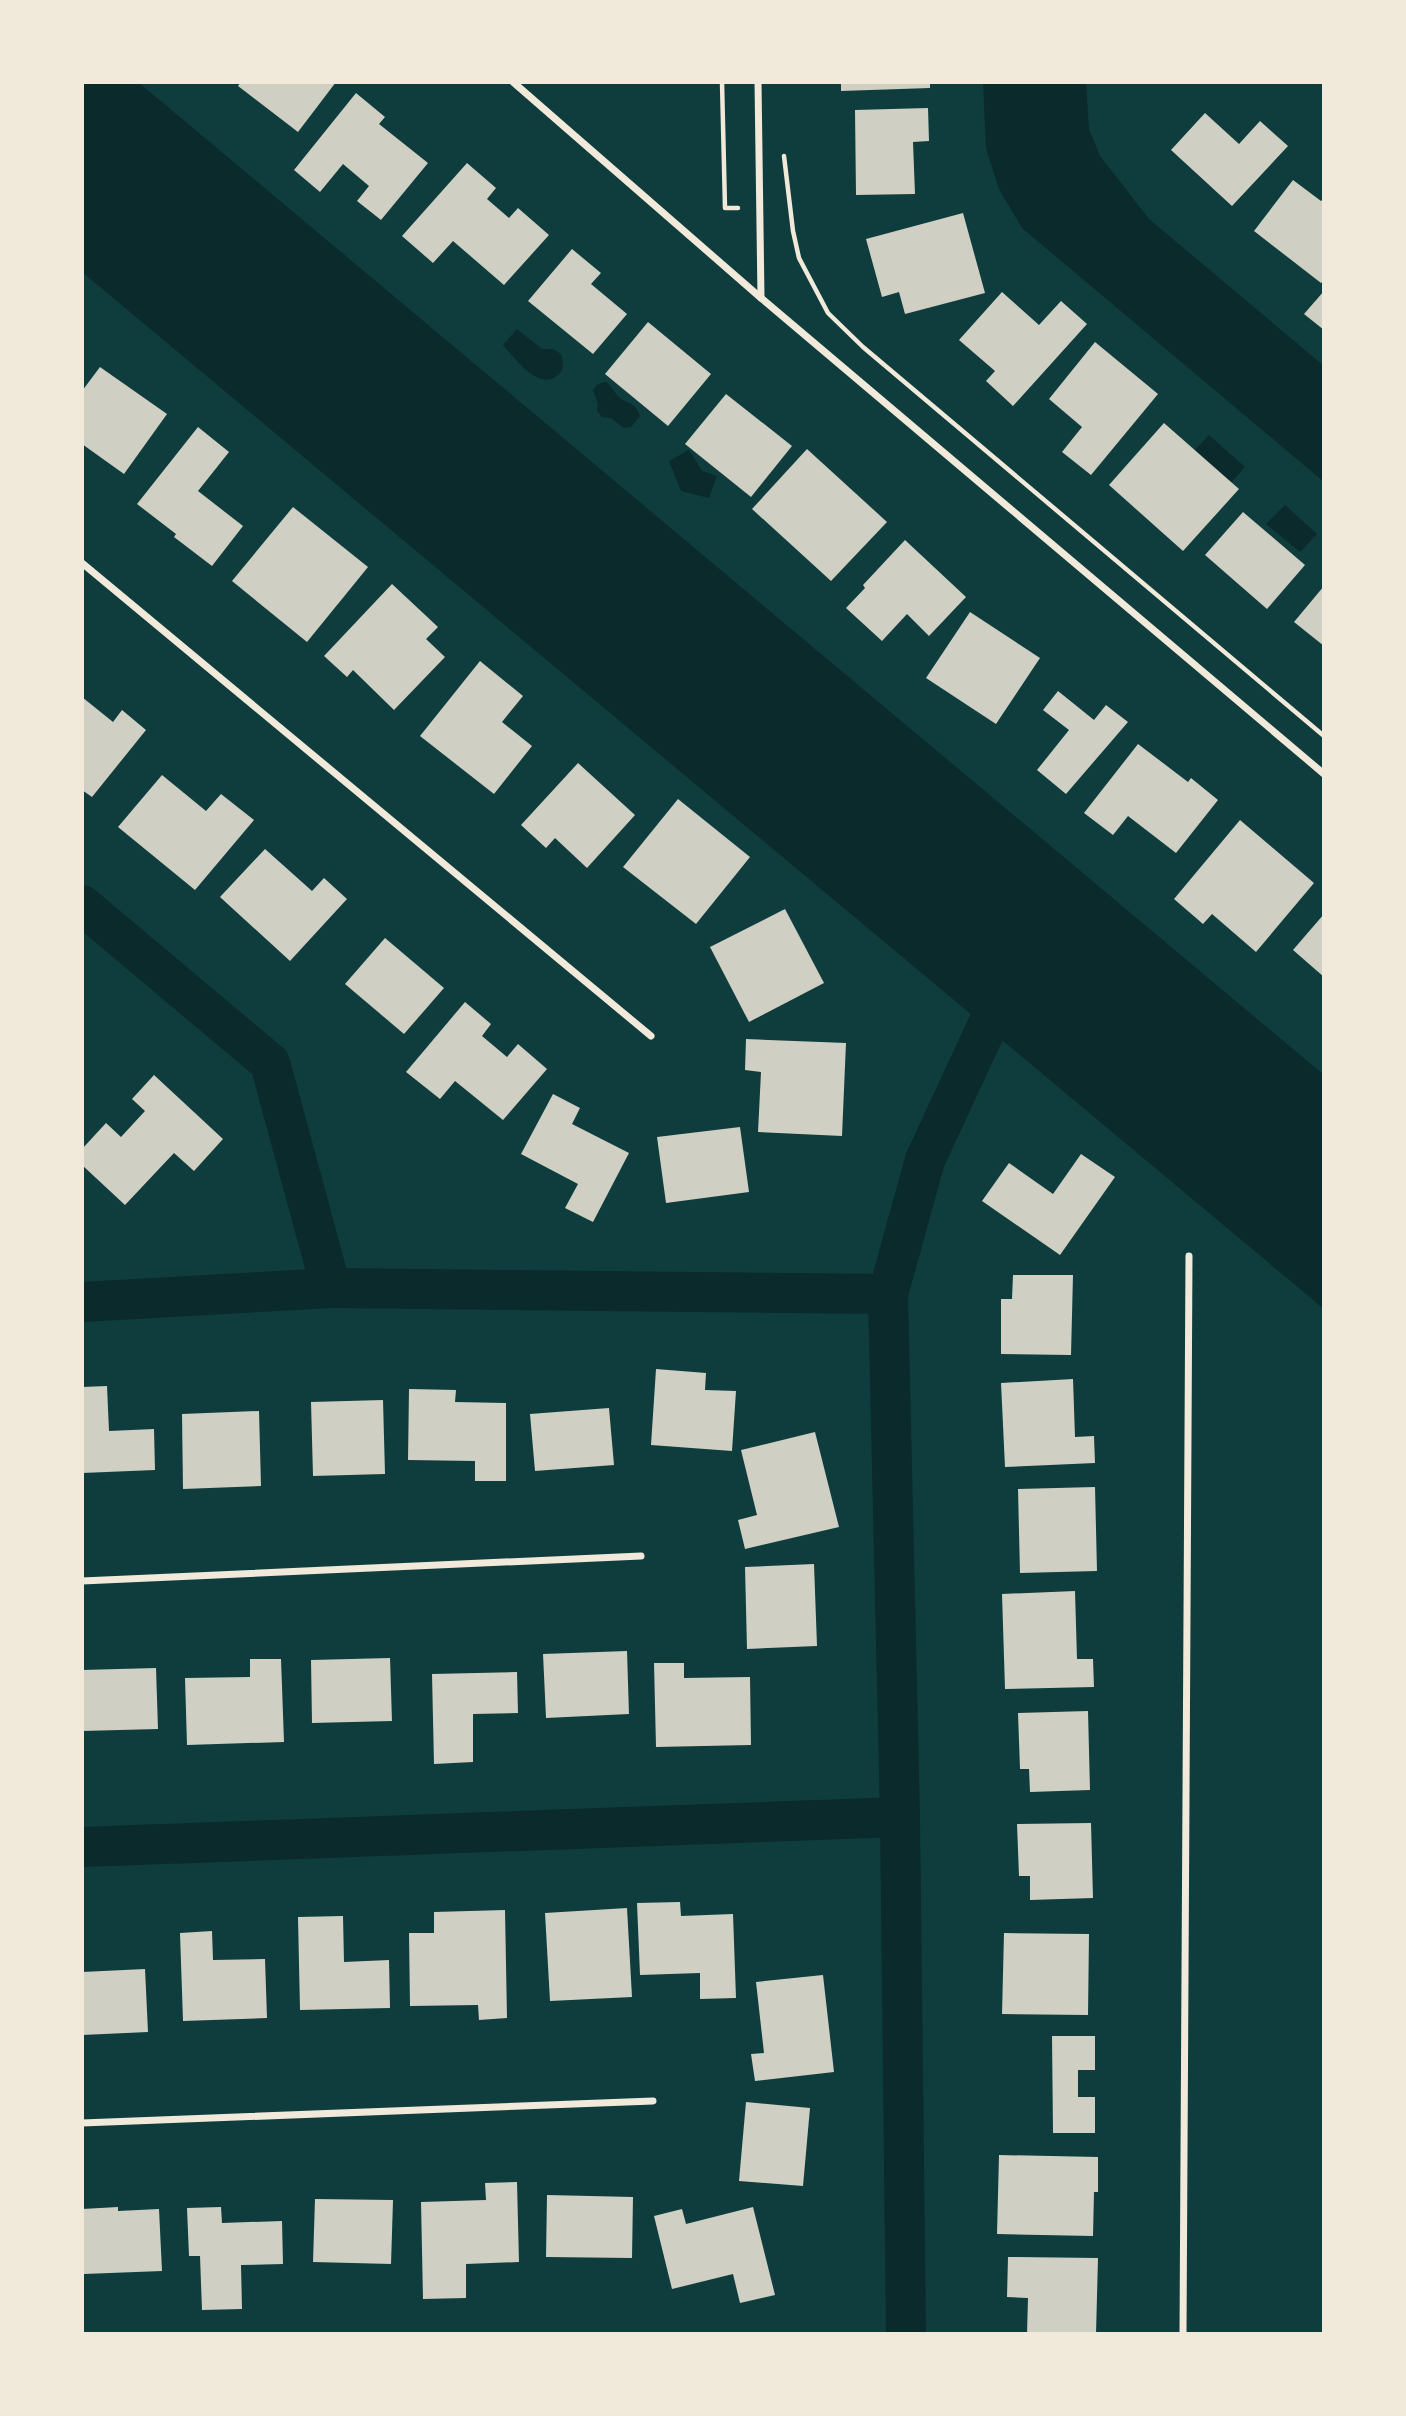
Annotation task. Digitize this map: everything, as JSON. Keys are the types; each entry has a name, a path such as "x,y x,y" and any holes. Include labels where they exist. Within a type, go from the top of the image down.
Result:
{"street":[{"path":"513,82 761,298 1324,774"},
{"path":"758,82 761,298"},
{"path":"82,563 650,1036"},
{"path":"1183,2334 1189,1256"},
{"path":"82,1581 641,1556"},
{"path":"82,2123 653,2101"}],"path":[{"path":"722,82 725,208 760,206"},
{"path":"760,120 786,158 793,231 799,258 828,313 863,347 1324,736"}],"water":[{"path":"82,82 138,82 1324,1075 1324,1309 82,272"},
{"path":"983,82 1086,82 1089,129 1100,156 1149,219 1324,366 1324,482 1022,228 999,189 986,148"},
{"path":"517,329 542,349 553,349 561,354 563,368 558,375 551,379 535,376 514,358 503,345"},
{"path":"606,382 621,399 637,409 640,416 631,427 624,428 611,418 602,417 597,411 598,404 593,390 598,384"},
{"path":"1209,435 1245,467 1229,485 1192,453"},
{"path":"689,450 702,471 717,476 709,498 681,491 669,461"},
{"path":"1285,505 1317,534 1300,552 1266,524"}],"building":[{"path":"241,82 336,82 298,132 238,86"},
{"path":"841,82 930,82 930,88 841,91"},
{"path":"356,93 385,117 379,124 428,163 381,220 357,201 369,186 343,164 320,192 294,170"},
{"path":"928,108 929,141 913,142 915,194 856,195 855,110"},
{"path":"1205,113 1239,144 1260,121 1288,146 1232,206 1171,150"},
{"path":"467,163 496,188 487,199 509,218 518,208 549,235 504,285 453,241 433,263 402,236"},
{"path":"1293,180 1321,201 1324,198 1324,280 1321,283 1254,231"},
{"path":"963,213 985,293 905,314 899,292 882,297 866,239"},
{"path":"572,249 601,273 591,284 627,314 593,354 528,301"},
{"path":"1324,291 1324,330 1304,314"},
{"path":"1002,292 1039,325 1061,301 1087,324 1013,406 986,381 995,371 959,340"},
{"path":"648,322 711,374 668,426 605,374"},
{"path":"1095,342 1158,394 1091,475 1062,452 1082,427 1049,399"},
{"path":"100,367 167,414 124,474 82,444 82,391"},
{"path":"726,394 792,446 751,497 685,444"},
{"path":"1164,423 1239,489 1183,551 1109,485"},
{"path":"198,427 229,452 198,491 243,526 212,566 137,504"},
{"path":"807,449 887,522 831,581 752,509"},
{"path":"293,507 368,567 307,642 232,581"},
{"path":"1243,512 1305,565 1267,609 1205,555"},
{"path":"905,540 966,597 929,636 907,614 882,641 846,608 865,588 863,585"},
{"path":"392,584 438,627 426,639 445,657 394,710 353,670 347,677 324,656"},
{"path":"1324,586 1324,646 1294,622"},
{"path":"970,612 1040,658 996,724 926,678"},
{"path":"480,661 523,696 502,722 532,746 494,794 420,736"},
{"path":"1058,691 1094,720 1106,705 1128,722 1066,794 1037,770 1069,730 1043,710"},
{"path":"82,697 113,722 122,710 146,730 92,797 82,790"},
{"path":"1138,744 1188,782 1191,778 1218,800 1176,853 1128,816 1113,835 1084,813"},
{"path":"578,763 635,815 587,868 555,838 546,848 521,825"},
{"path":"162,775 206,811 221,794 254,820 195,890 118,827"},
{"path":"678,799 750,857 696,924 623,867"},
{"path":"1240,820 1314,883 1256,952 1212,914 1203,924 1174,899"},
{"path":"265,849 312,891 324,878 347,899 290,961 220,897"},
{"path":"785,909 824,983 749,1022 710,947"},
{"path":"1324,914 1324,977 1293,950"},
{"path":"385,938 444,988 404,1034 345,984"},
{"path":"465,1002 491,1024 482,1036 507,1057 518,1044 547,1069 503,1120 455,1081 440,1099 406,1072"},
{"path":"746,1039 846,1043 842,1136 758,1132 761,1072 745,1070"},
{"path":"154,1075 223,1139 194,1171 174,1153 125,1205 82,1165 82,1149 106,1123 121,1137 145,1111 132,1099"},
{"path":"553,1094 580,1108 572,1124 629,1153 593,1222 565,1208 578,1184 521,1154"},
{"path":"740,1127 749,1192 666,1203 657,1137"},
{"path":"1081,1154 1115,1177 1060,1255 982,1201 1009,1163 1053,1194"},
{"path":"1013,1275 1073,1275 1071,1355 1001,1354 1001,1299 1012,1299"},
{"path":"656,1369 706,1373 705,1390 736,1391 732,1451 651,1445"},
{"path":"1073,1379 1075,1437 1094,1436 1095,1463 1005,1467 1001,1383"},
{"path":"107,1386 109,1431 154,1429 155,1470 82,1473 82,1387"},
{"path":"409,1389 456,1390 455,1402 506,1403 506,1481 475,1481 475,1461 408,1460"},
{"path":"383,1400 385,1474 313,1476 311,1402"},
{"path":"609,1408 614,1465 535,1471 530,1414"},
{"path":"259,1411 261,1486 183,1489 182,1414"},
{"path":"815,1432 839,1527 745,1549 738,1520 757,1515 741,1450"},
{"path":"1095,1487 1097,1571 1020,1573 1018,1489"},
{"path":"814,1564 817,1646 747,1649 745,1567"},
{"path":"1075,1591 1077,1659 1093,1659 1094,1687 1005,1689 1002,1594"},
{"path":"627,1651 629,1714 546,1718 543,1654"},
{"path":"390,1658 392,1721 312,1723 311,1660"},
{"path":"250,1659 281,1659 284,1742 187,1745 185,1678 250,1677"},
{"path":"654,1663 684,1663 684,1678 750,1677 751,1745 656,1747"},
{"path":"156,1668 158,1729 82,1731 82,1670"},
{"path":"517,1672 518,1713 473,1714 473,1762 434,1764 432,1674"},
{"path":"1088,1711 1090,1790 1030,1792 1029,1769 1020,1769 1018,1713"},
{"path":"1091,1823 1093,1898 1030,1900 1030,1876 1019,1876 1017,1824"},
{"path":"680,1902 681,1916 733,1914 736,1998 700,1999 700,1973 640,1975 637,1903"},
{"path":"627,1908 632,1997 550,2001 545,1913"},
{"path":"505,1910 507,2018 479,2020 478,2005 410,2006 409,1933 434,1933 434,1912"},
{"path":"343,1916 344,1962 389,1960 390,2008 300,2010 298,1917"},
{"path":"212,1931 213,1960 265,1959 267,2018 183,2021 180,1933"},
{"path":"1004,1933 1089,1934 1088,2015 1002,2014"},
{"path":"145,1969 148,2032 82,2035 82,1972"},
{"path":"823,1975 834,2072 755,2081 751,2054 764,2053 756,1982"},
{"path":"1052,2036 1095,2036 1095,2070 1078,2070 1078,2097 1095,2097 1095,2133 1053,2133"},
{"path":"746,2102 810,2108 803,2186 739,2181"},
{"path":"999,2155 1098,2157 1098,2192 1094,2192 1093,2236 997,2234"},
{"path":"517,2182 519,2262 466,2264 466,2298 423,2299 421,2202 486,2200 485,2183"},
{"path":"547,2195 633,2197 632,2258 546,2257"},
{"path":"315,2199 393,2200 391,2264 313,2262"},
{"path":"118,2207 118,2211 159,2209 162,2271 84,2274 82,2209"},
{"path":"221,2207 222,2223 282,2221 283,2264 241,2265 242,2309 202,2310 200,2256 189,2256 187,2208"},
{"path":"753,2207 775,2295 740,2303 733,2274 672,2289 654,2216 682,2209 686,2224"},
{"path":"1008,2257 1098,2258 1096,2334 1027,2334 1028,2298 1007,2297"}],"waterway":[{"path":"82,905 270,1063 331,1288 888,1294 925,1160 1009,979"},
{"path":"82,1302 331,1288"},
{"path":"888,1294 900,1817 906,2334"},
{"path":"82,1847 900,1817"}]}
